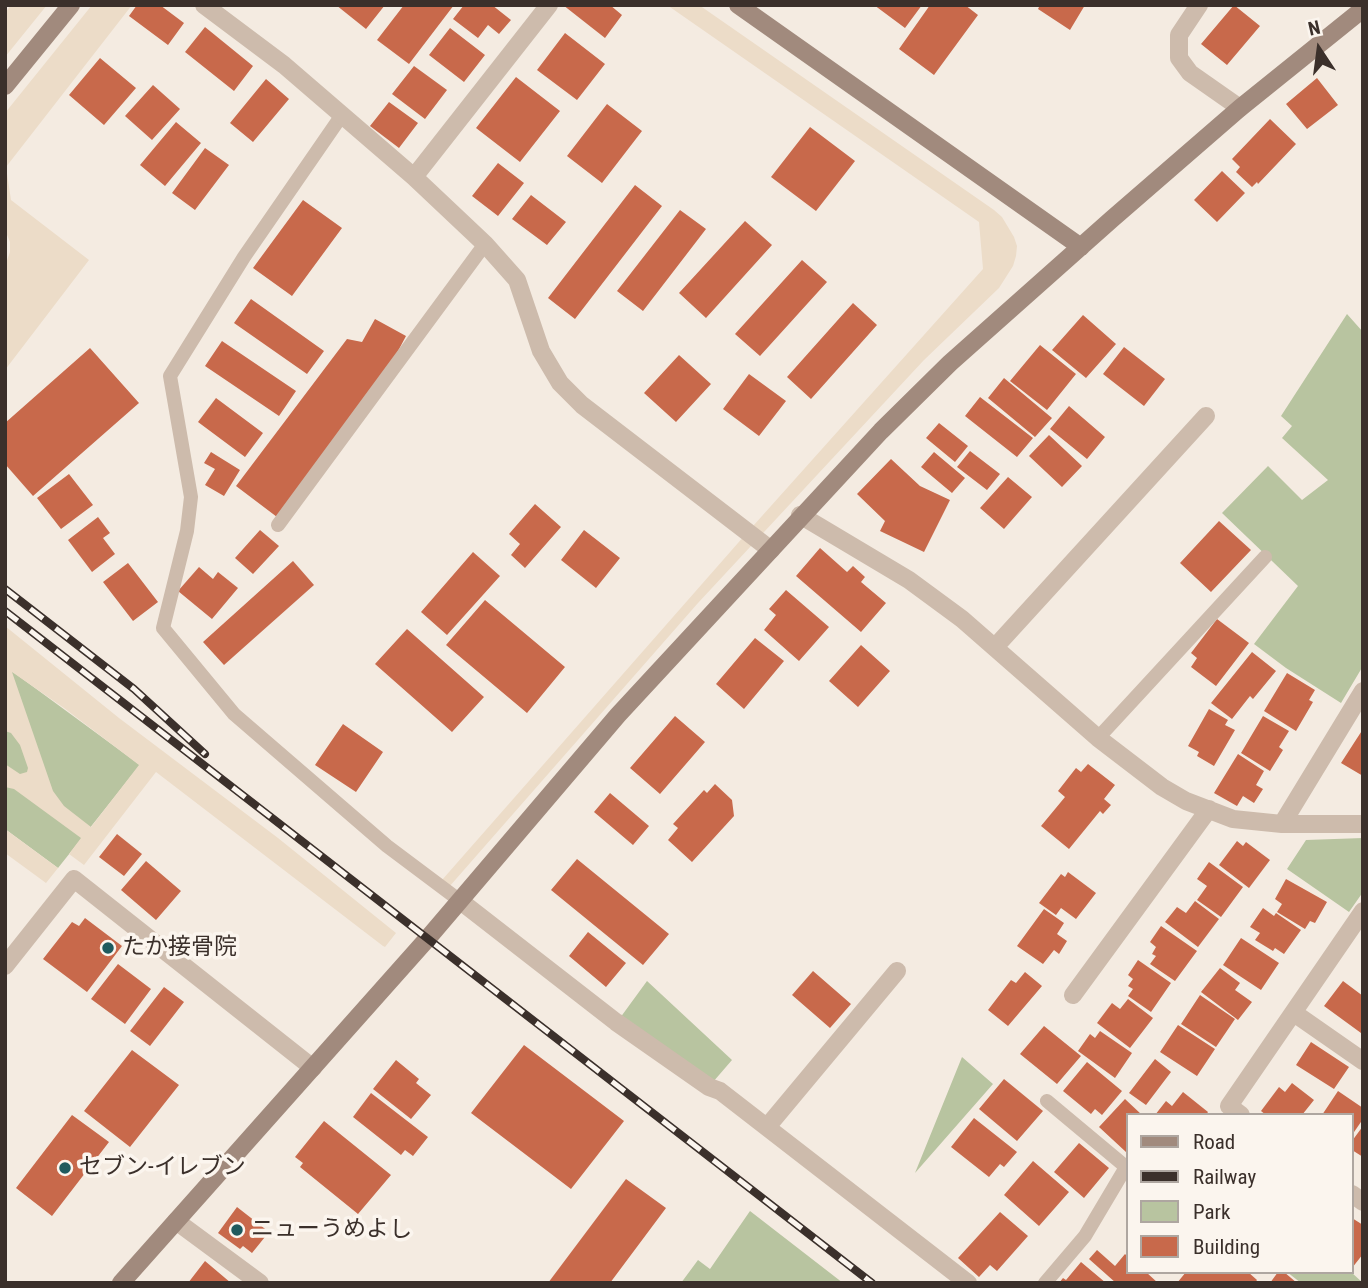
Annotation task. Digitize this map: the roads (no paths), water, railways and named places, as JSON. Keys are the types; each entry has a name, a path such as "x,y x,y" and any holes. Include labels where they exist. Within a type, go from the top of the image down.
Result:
{"street":[{"path":"5,86 71,5"},
{"path":"204,5 284,65 414,177 485,244 517,281 541,351 560,383 582,405 771,550"},
{"path":"414,177 549,5"},
{"path":"738,5 1081,247"},
{"path":"1199,5 1179,35 1179,58 1190,73 1240,107"},
{"path":"121,1283 313,1068 618,715 881,430 950,363 1240,107 1363,9"},
{"path":"996,646 1206,416"},
{"path":"800,515 909,580 996,646 1026,676 1098,738 1186,801 1233,819 1282,824 1363,824"},
{"path":"1282,824 1363,691"},
{"path":"1073,995 1209,809"},
{"path":"5,966 74,878 313,1068"},
{"path":"459,900 616,1022 709,1087 720,1091 968,1283"},
{"path":"1238,1113 1229,1106 1363,911"},
{"path":"766,1127 897,971"},
{"path":"1294,1013 1363,1061"},
{"path":"176,1221 260,1283"}],"lane":[{"path":"342,116 244,257 170,376 191,497 187,531 163,628 234,714 387,846 459,900"},
{"path":"278,525 485,244"},
{"path":"1098,738 1265,557"},
{"path":"1045,1283 1085,1236 1126,1167 1047,1101"}],"railway":[{"path":"5,589 134,689 205,754"},
{"path":"5,611 872,1283"}],"place":[{"name":"たか接骨院","path":"108,948"},
{"name":"セブン-イレブン","path":"65,1168"},
{"name":"ニューうめよし","path":"237,1230"}]}
